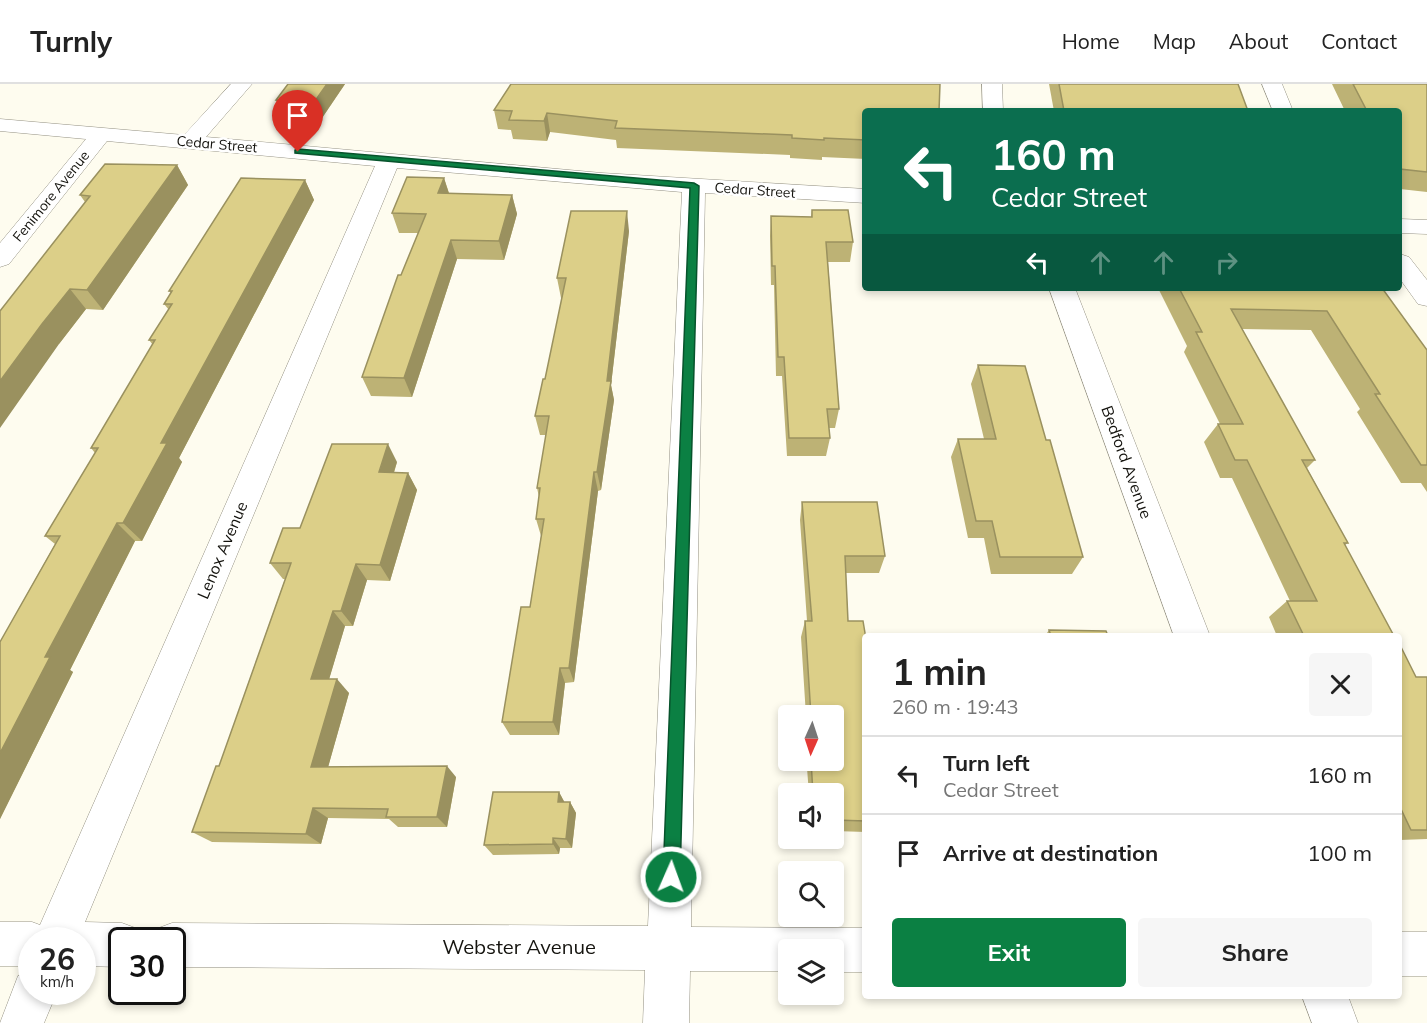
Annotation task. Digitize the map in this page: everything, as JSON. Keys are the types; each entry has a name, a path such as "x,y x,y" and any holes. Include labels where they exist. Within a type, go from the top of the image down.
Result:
{"street":[{"path":"192,141 242,84"},
{"path":"992,84 993,108"},
{"path":"1272,84 1282,108"},
{"name":"Cedar Street","path":"0,125 694,186 862,196"},
{"name":"Fenimore Avenue","path":"0,259 102,134"},
{"name":"Lenox Avenue","path":"62,927 389,160"},
{"path":"666,1023 694,186"},
{"path":"1402,226 1427,228"},
{"path":"1402,265 1427,298"},
{"name":"Bedford Avenue","path":"1063,291 1191,633"},
{"path":"0,944 18,944"},
{"name":"Webster Avenue","path":"186,945 862,950"},
{"path":"1402,954 1427,954"},
{"path":"1326,999 1335,1023"},
{"path":"21,1023 29,1005"}],"building":[{"path":"288,84 327,84 315,101 276,100"},
{"path":"511,84 940,84 939,108 862,108 862,140 824,138 824,140 792,138 792,135 615,128 617,121 547,113 544,121 509,120 512,111 494,110"},
{"path":"1059,84 1238,84 1247,108 1063,108"},
{"path":"1353,84 1427,84 1427,172 1402,169 1402,108 1365,108"},
{"path":"105,164 177,165 87,290 70,289 0,381 0,311 90,196 80,195"},
{"path":"407,177 444,178 438,193 512,195 499,241 451,240 404,378 362,377 398,275 401,275 426,214 392,213"},
{"path":"241,178 305,180 161,443 167,443 123,523 117,523 45,657 50,657 0,753 0,642 60,536 45,536 98,448 91,448 155,340 149,340 172,304 164,304 172,291 169,291"},
{"path":"812,210 848,210 853,242 826,242 839,409 827,409 830,438 789,438 784,357 778,357 771,216 812,217"},
{"path":"571,211 627,211 607,381 611,381 597,472 594,472 569,668 560,668 553,722 502,722 521,607 530,607 544,519 536,519 540,488 537,488 549,416 535,416 566,278 557,278"},
{"path":"1181,291 1384,291 1427,350 1427,465 1421,465 1375,394 1380,394 1327,311 1231,309 1315,460 1302,460 1348,543 1344,543 1392,633 1303,633 1287,601 1317,601 1247,460 1235,460 1218,424 1243,424 1196,332 1202,332"},
{"path":"978,365 1025,366 1046,440 1050,440 1083,557 1000,557 992,521 976,521 958,439 996,439"},
{"path":"332,444 388,444 379,472 408,473 380,565 356,564 341,611 333,611 311,679 337,679 311,767 447,766 437,817 386,817 388,809 313,808 306,834 192,832 216,766 219,766 291,563 270,563 283,528 300,528"},
{"path":"802,502 877,502 885,556 845,556 848,621 863,621 865,633 862,633 862,821 844,820 844,783 812,783 812,771 844,771 844,705 810,705 805,621 812,621"},
{"path":"1049,630 1106,631 1107,633 1050,633"},
{"path":"1402,649 1416,677 1427,677 1427,830 1411,830 1402,811"},
{"path":"493,792 559,792 558,802 570,802 566,839 553,838 553,844 484,845"}],"route":[{"path":"298,152 602,180 694,186 671,877"}]}
